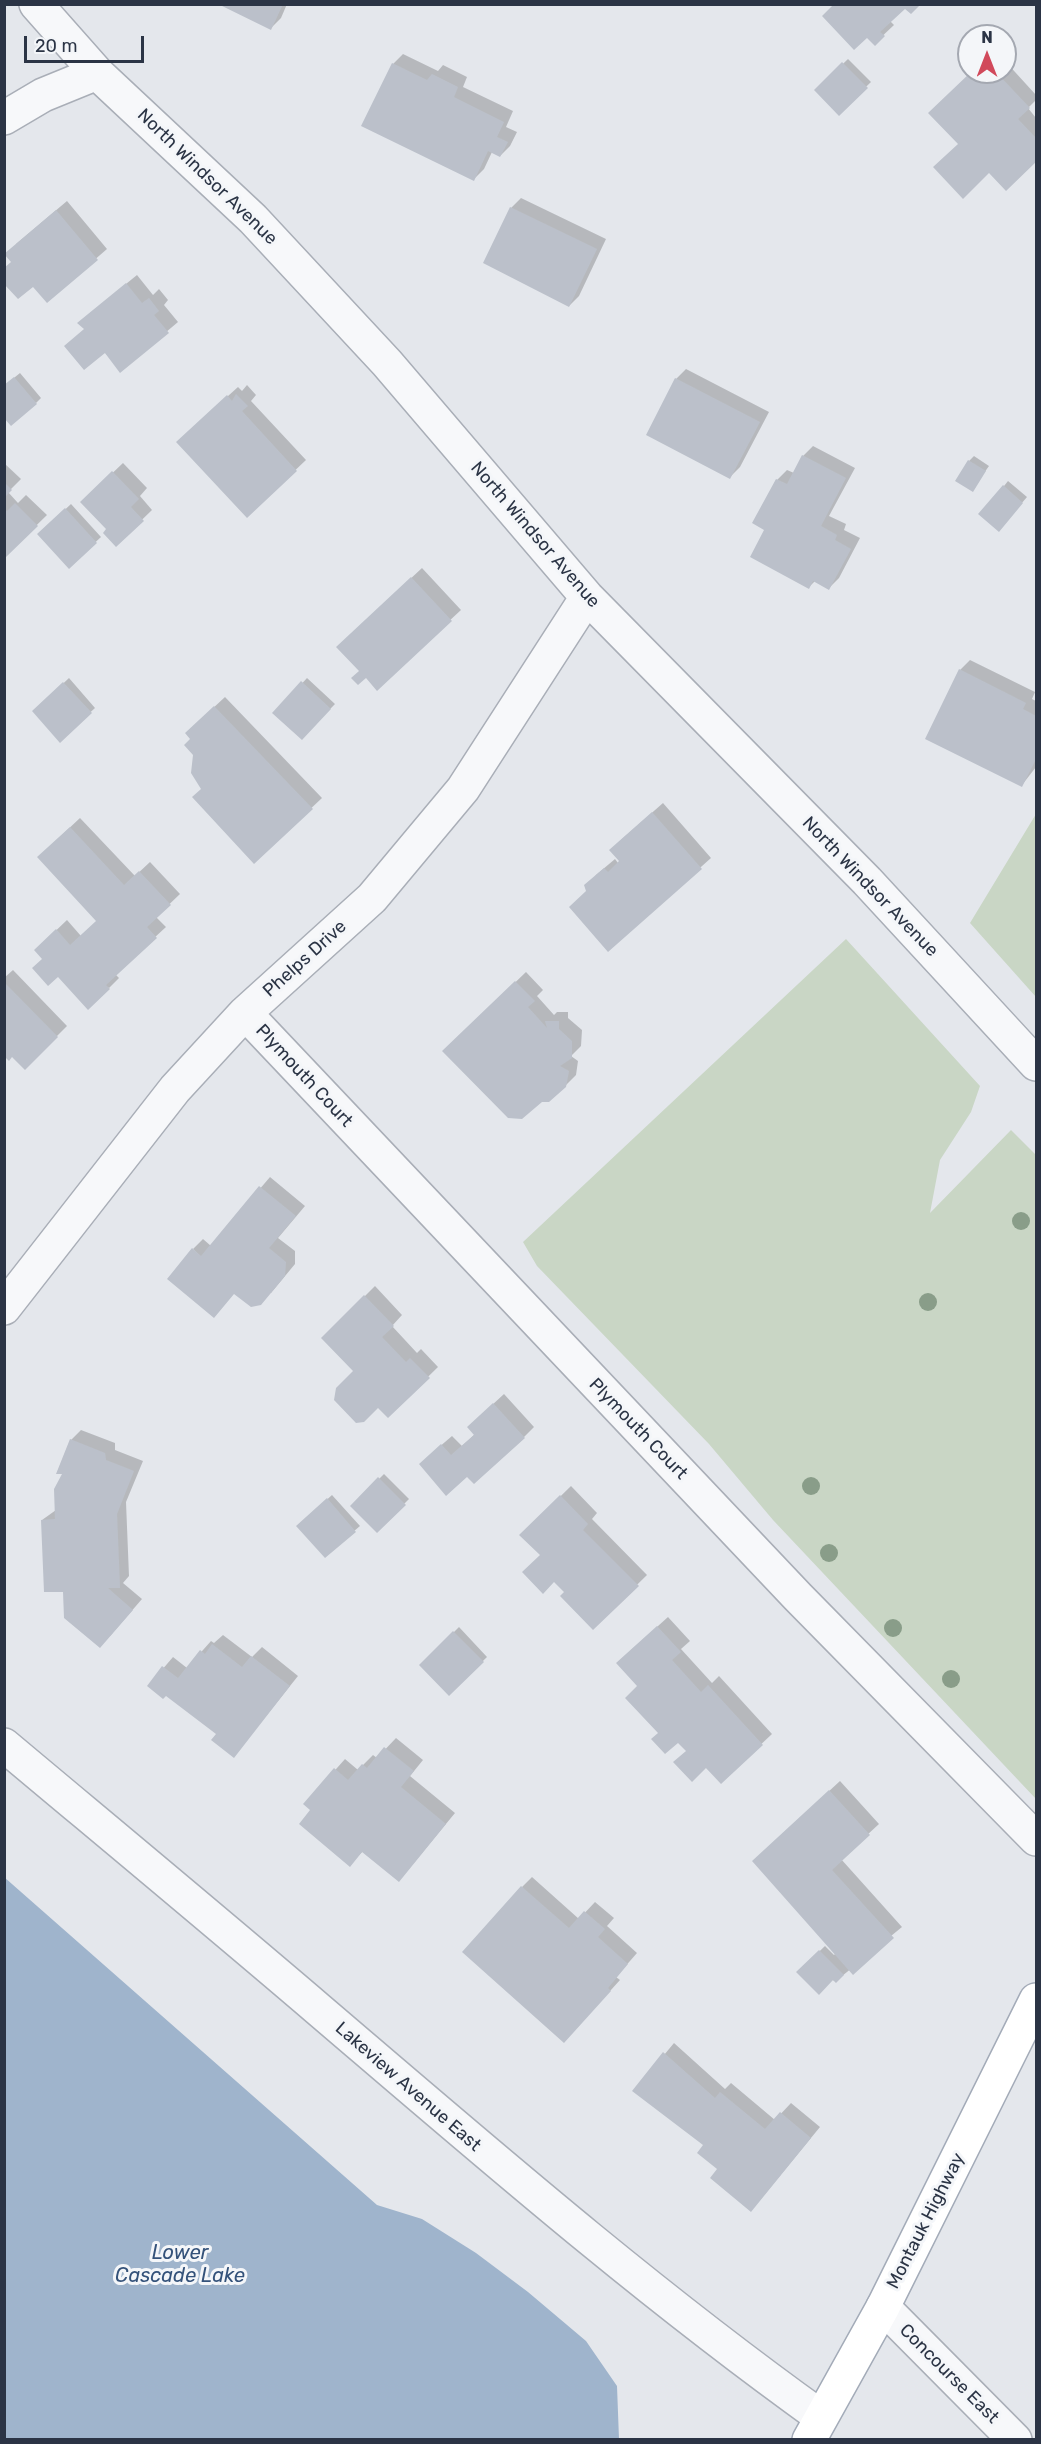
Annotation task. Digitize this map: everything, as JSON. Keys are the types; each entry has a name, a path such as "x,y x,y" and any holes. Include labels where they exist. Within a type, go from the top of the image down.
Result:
{"main road":[{"name":"Montauk Highway","path":"815,2428 883,2307 1036,2000"}],"street":[{"name":"North Windsor Avenue","path":"36,4 98,73 261,227 387,363 587,597 867,880 1036,1064"},
{"path":"4,118 43,95 98,73"},
{"name":"Phelps Drive","path":"4,1308 175,1089 245,1013 372,898 463,789 587,597"},
{"name":"Plymouth Court","path":"245,1013 798,1597 1036,1839"},
{"name":"Lakeview Avenue East","path":"4,1745 316,2007 525,2188 732,2353 815,2428"},
{"name":"Concourse East","path":"883,2307 1016,2439"}],"green space":[{"path":"1036,814 1036,997 970,923"},
{"path":"846,939 980,1086 971,1112 940,1160 930,1213 1011,1130 1036,1155 1036,1799 773,1520 709,1444 537,1266 523,1242"}],"water":[{"name":"Lower Cascade Lake","path":"4,1877 377,2205 422,2219 476,2253 528,2292 586,2341 617,2386 619,2439 5,2439"}],"building":[{"path":"218,4 283,4 271,30"},
{"path":"834,4 921,4 911,14 905,9 880,32 885,36 875,46 867,38 854,50 822,16"},
{"path":"842,62 868,88 839,116 814,90"},
{"path":"392,63 427,80 432,74 458,87 454,97 504,122 497,137 508,142 500,157 488,151 474,181 361,126"},
{"path":"958,84 1007,84 1030,108 1018,119 1036,138 1036,162 1006,191 989,173 963,199 933,167 958,144 928,113"},
{"path":"510,207 597,249 569,307 483,263"},
{"path":"56,210 98,260 47,303 33,287 18,299 4,284 4,268 11,262 4,254"},
{"path":"126,283 142,303 149,298 159,311 154,315 169,333 120,373 105,353 84,370 64,346 84,329 77,323"},
{"path":"14,377 37,404 11,426 4,418 4,385"},
{"path":"675,378 760,422 730,479 646,435"},
{"path":"236,394 248,406 242,411 297,471 247,518 176,442 227,395 232,401"},
{"path":"802,455 846,478 821,526 837,535 835,540 851,549 829,590 813,581 809,589 750,557 764,530 752,523 776,479 787,484"},
{"path":"968,460 986,471 973,492 955,481"},
{"path":"112,471 139,499 131,507 144,521 116,547 103,533 106,529 80,502"},
{"path":"4,482 12,490 4,498"},
{"path":"1003,485 1023,503 999,532 978,514"},
{"path":"15,503 38,526 4,559 4,509 7,511"},
{"path":"65,508 97,543 69,569 37,534"},
{"path":"411,577 452,621 377,691 366,678 358,685 351,678 359,671 336,647"},
{"path":"959,669 1026,703 1023,709 1036,716 1036,759 1022,787 925,739"},
{"path":"301,681 331,709 302,740 272,713"},
{"path":"63,682 92,713 60,743 32,711"},
{"path":"214,706 313,809 254,864 192,797 201,789 191,773 193,755 184,745 190,739 185,733"},
{"path":"652,812 702,869 608,952 569,907 586,891 584,885 604,868 608,872 619,861 609,850"},
{"path":"70,827 124,885 139,871 171,905 147,927 157,938 106,985 110,989 88,1010 58,977 48,986 32,968 42,959 34,950 56,929 70,945 96,921 37,857"},
{"path":"515,981 535,1001 528,1007 547,1028 545,1021 559,1021 559,1029 572,1041 572,1058 560,1066 569,1071 566,1087 549,1102 542,1102 522,1119 508,1118 442,1051"},
{"path":"4,982 58,1037 25,1070 12,1057 9,1061 4,1056"},
{"path":"259,1186 296,1216 269,1248 286,1262 285,1276 261,1305 251,1307 234,1294 214,1318 167,1279 192,1248 201,1256"},
{"path":"364,1295 394,1326 382,1337 406,1362 410,1358 430,1378 388,1418 378,1408 364,1422 356,1423 334,1400 336,1388 353,1371 321,1338"},
{"path":"493,1403 525,1438 474,1484 467,1477 446,1496 419,1464 441,1444 451,1455 474,1435 467,1427"},
{"path":"70,1439 105,1453 106,1460 134,1471 117,1514 120,1588 108,1588 133,1610 100,1648 64,1618 63,1592 44,1592 41,1520 55,1519 54,1489 62,1474 56,1474"},
{"path":"378,1477 406,1505 377,1533 350,1506"},
{"path":"560,1495 588,1524 583,1530 639,1586 593,1630 560,1596 564,1592 554,1582 543,1594 522,1572 540,1555 519,1535"},
{"path":"327,1498 356,1532 325,1558 296,1526"},
{"path":"657,1626 681,1652 672,1660 701,1692 708,1685 763,1745 721,1784 706,1768 692,1782 673,1762 686,1751 678,1743 665,1754 651,1739 658,1733 625,1698 637,1686 616,1663"},
{"path":"453,1631 484,1662 449,1696 419,1665"},
{"path":"212,1644 242,1667 251,1656 290,1686 234,1758 211,1740 216,1734 166,1696 163,1699 147,1686 162,1666 178,1678 200,1650 205,1654"},
{"path":"384,1747 414,1771 401,1787 446,1824 399,1882 362,1852 350,1867 299,1824 310,1810 303,1804 334,1768 348,1780 362,1764 367,1768"},
{"path":"829,1790 870,1835 832,1870 894,1938 853,1975 752,1861"},
{"path":"521,1886 569,1928 584,1911 605,1929 598,1937 628,1964 608,1988 611,1991 564,2043 462,1952"},
{"path":"819,1950 844,1975 836,1983 833,1980 819,1995 796,1972"},
{"path":"663,2052 715,2098 720,2092 765,2129 780,2112 811,2138 751,2212 710,2178 717,2169 697,2153 703,2145 632,2091"}]}
